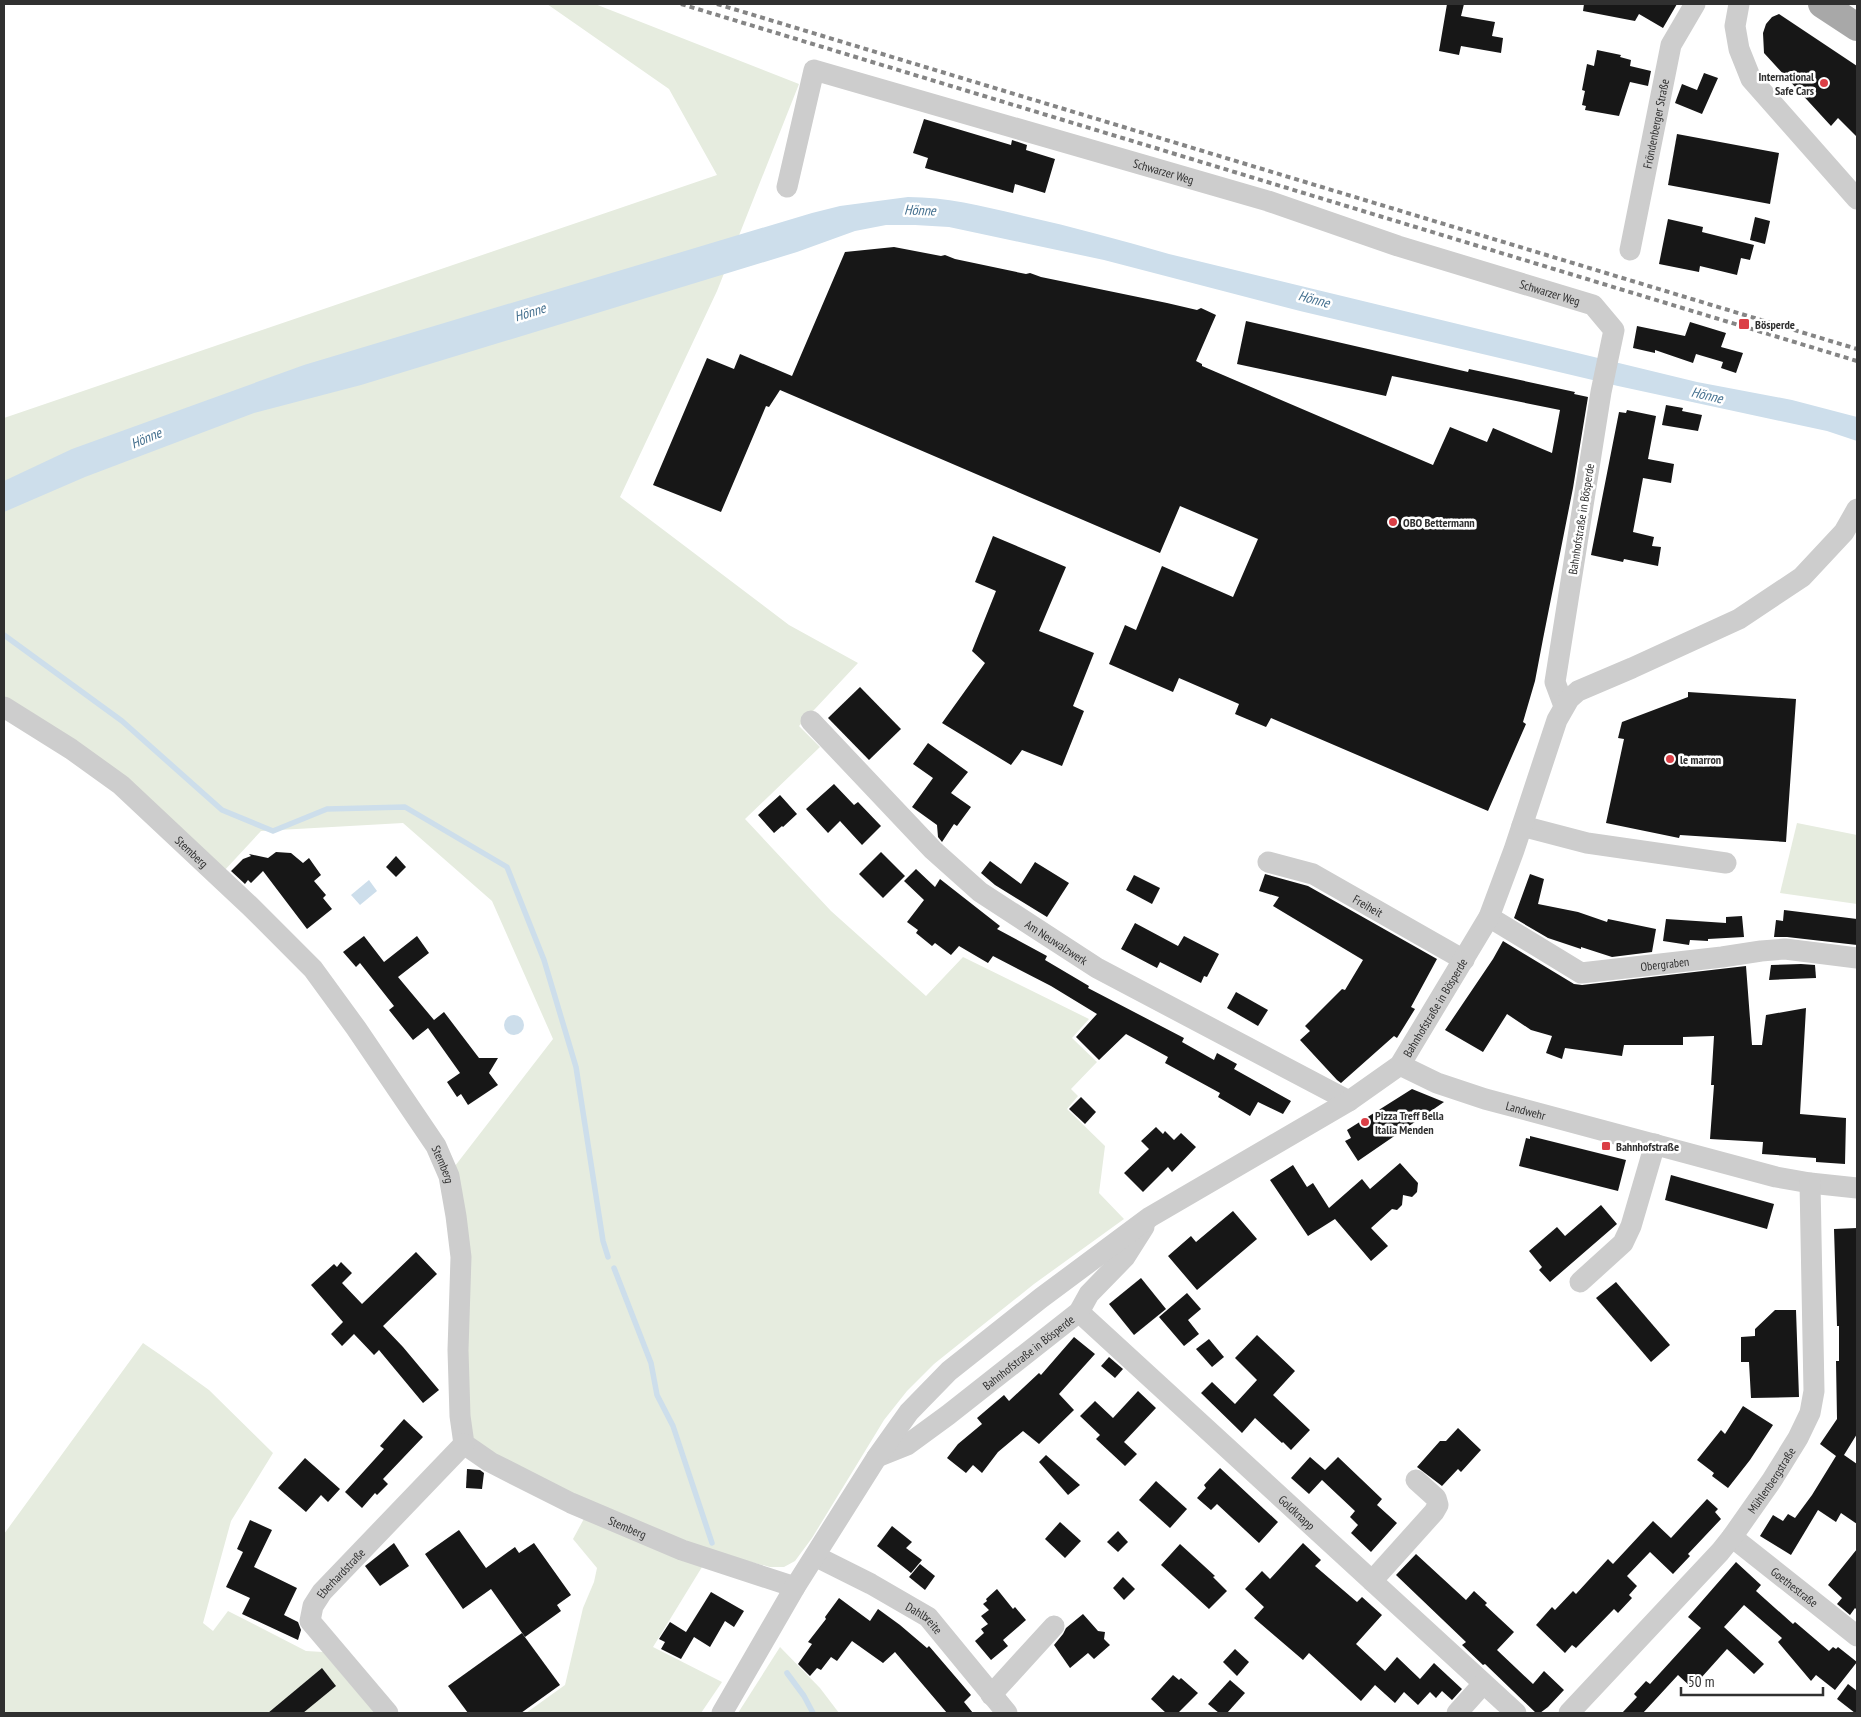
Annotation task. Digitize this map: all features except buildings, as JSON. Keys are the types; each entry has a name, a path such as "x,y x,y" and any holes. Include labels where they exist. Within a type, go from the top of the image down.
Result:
{"main road":[{"path":"1822,4 1857,26"}],"street":[{"name":"Fröndenberger Straße","path":"1630,250 1671,45 1696,4"},
{"path":"1739,4 1735,26 1739,49 1751,79 1857,200"},
{"name":"Schwarzer Weg","path":"787,187 814,70 1268,201 1398,246 1593,305 1614,330"},
{"name":"Bahnhofstraße in Bösperde","path":"1564,706 1555,682 1601,392 1614,330"},
{"name":"Bahnhofstraße in Bösperde","path":"722,1713 795,1587 877,1457 909,1412 949,1371 1041,1298 1150,1217 1349,1101 1400,1065 1489,917 1522,826 1557,720 1569,699 1578,690 1632,668 1739,619 1802,577 1844,532 1857,509"},
{"name":"Stemberg","path":"4,707 71,749 122,785 250,906 313,969 356,1028 436,1146 449,1176 461,1257 459,1360 460,1416 464,1444 490,1462 571,1503 682,1550 795,1587"},
{"name":"Am Neuwalzwerk","path":"811,721 933,850 980,892 1097,968 1349,1101"},
{"path":"1522,826 1587,843 1726,863"},
{"name":"Freiheit","path":"1268,862 1313,874 1464,960"},
{"name":"Obergraben","path":"1489,917 1581,973 1761,951 1785,950 1857,958"},
{"name":"Landwehr","path":"1400,1065 1437,1083 1485,1099 1776,1177 1857,1188"},
{"path":"1580,1282 1623,1243 1631,1226 1655,1144"},
{"name":"Mühlenbergstraße","path":"1569,1713 1720,1552 1772,1480 1798,1438 1810,1413 1814,1391 1810,1183"},
{"name":"Bahnhofstraße in Bösperde","path":"877,1457 907,1445 928,1430 1079,1312 1089,1294 1125,1258 1150,1217"},
{"name":"Goldknapp","path":"1079,1312 1516,1713"},
{"name":"Eberhardstraße","path":"388,1713 310,1621 313,1606 322,1592 464,1444"},
{"path":"1372,1581 1434,1512 1438,1505 1436,1498 1416,1480"},
{"name":"Goethestraße","path":"1732,1537 1857,1636"},
{"name":"Dahlbreite","path":"816,1556 871,1584 928,1617 1007,1713"},
{"path":"991,1695 1054,1626"},
{"path":"1457,1713 1483,1684"}],"shaded area":[{"path":"547,4 595,4 799,84 717,291 620,497 789,625 858,663 799,726 820,747 745,819 831,911 926,996 963,957 1089,1019 1072,1038 1097,1062 1071,1089 1078,1096 1067,1109 1105,1146 1099,1193 1124,1219 1034,1284 934,1364 907,1391 884,1420 812,1538 795,1561 784,1567 770,1567 710,1551 575,1496 477,1445 470,1432 455,1166 553,1039 492,901 403,823 261,831 223,872 4,701 4,418 717,175 669,89"},
{"path":"1797,823 1857,835 1857,904 1780,893"},
{"path":"143,1343 209,1390 273,1453 231,1521 203,1623 213,1631 228,1611 306,1651 323,1652 375,1713 4,1713 4,1534"},
{"path":"586,1515 702,1567 653,1647 722,1682 701,1713 526,1713 565,1685 583,1608 594,1582 597,1568 573,1539"},
{"path":"780,1647 820,1688 839,1713 738,1713"}],"water":[{"name":"Hönne","path":"908,197 923,197 967,203 995,209 1079,229 1169,254 1697,382 1792,400 1857,417 1857,441 1827,431 1618,386 1300,311 1104,260 949,227 886,225 855,231 797,252 361,385 254,413 85,477 4,512 4,481 72,449 304,365 812,213 840,206"},
{"path":"369,880 377,891 360,905 351,895"},
{"path":"510,1015 518,1015 524,1021 524,1029 518,1035 510,1035 504,1029 504,1021"}],"waterway":[{"path":"4,635 122,721 222,810 273,831 327,809 405,807 507,867 544,960 576,1067 603,1241 608,1257"},
{"path":"614,1268 651,1363 657,1395 673,1426 712,1543"},
{"path":"787,1673 804,1696 813,1713"}],"railway":[{"path":"681,4 1857,361"},
{"path":"717,4 1857,349"}],"place":[{"name":"International Safe Cars","path":"1824,83"},
{"name":"Bösperde","path":"1744,324"},
{"name":"OBO Bettermann","path":"1393,522"},
{"name":"le marron","path":"1670,759"},
{"name":"Pizza Treff Bella Italia Menden","path":"1365,1122"},
{"name":"Bahnhofstraße","path":"1606,1146"}]}
